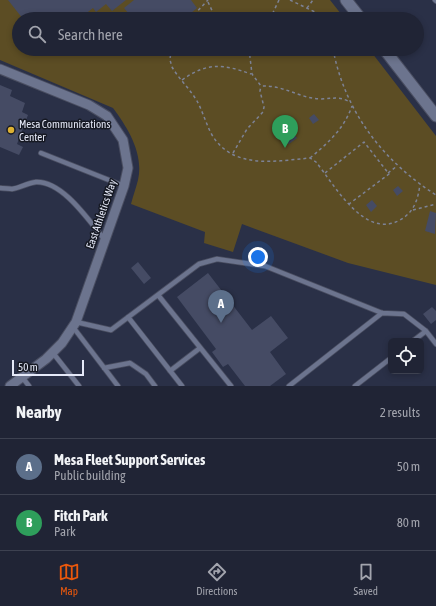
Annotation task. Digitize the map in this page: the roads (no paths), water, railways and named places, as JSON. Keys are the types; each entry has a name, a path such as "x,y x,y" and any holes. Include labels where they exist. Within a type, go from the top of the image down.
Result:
{"street":[{"path":"346,0 355,12"},
{"path":"389,56 436,116"},
{"name":"East Athletics Way","path":"0,69 89,105 107,116 123,140 128,168 124,186 74,325 62,343 53,352 10,386"}],"lane":[{"path":"41,153 124,186"},
{"path":"0,188 13,189 37,182 50,184 60,190 76,206 105,241"},
{"path":"74,325 111,330 199,264 217,259 266,266 382,313 404,314 426,331 436,344"},
{"path":"158,295 230,386"},
{"path":"289,386 382,313"},
{"path":"128,318 182,386"},
{"path":"74,325 118,386"},
{"path":"417,338 426,331"},
{"path":"170,371 200,348"},
{"path":"53,352 79,386"},
{"path":"355,386 388,360"},
{"path":"104,368 130,363 146,374 155,386"},
{"path":"22,377 29,386"}],"place":[{"name":"Mesa Communications Center","path":"11,130"},
{"name":"Fitch Park","path":"285,148"},
{"name":"Mesa Fleet Support Services","path":"221,323"}]}
